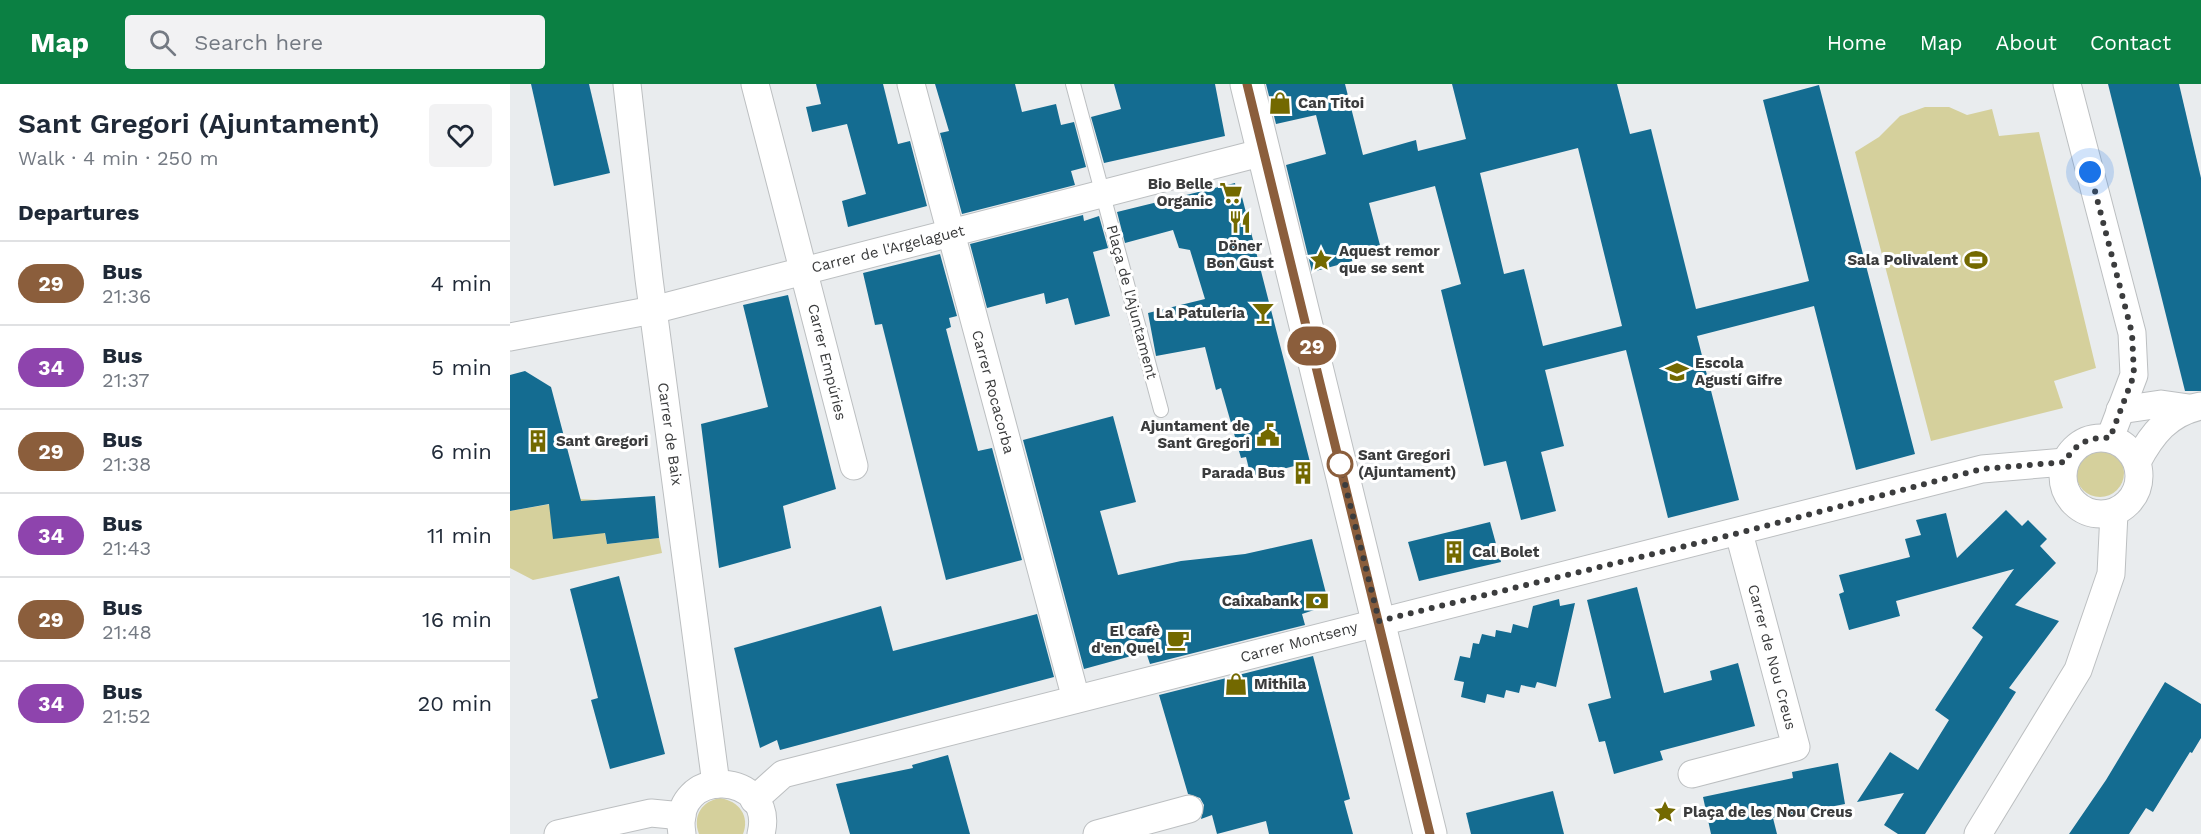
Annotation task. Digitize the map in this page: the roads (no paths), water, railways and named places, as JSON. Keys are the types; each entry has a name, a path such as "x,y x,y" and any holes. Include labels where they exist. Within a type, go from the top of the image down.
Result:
{"main road":[{"path":"1247,84 1430,834"}],"street":[{"name":"Carrer de Baix","path":"627,84 653,310 716,784"},
{"name":"Carrer Empúries","path":"755,84 854,466"},
{"name":"Carrer Rocacorba","path":"911,84 1076,699"},
{"path":"2067,84 2132,333 2134,375 2110,438"},
{"name":"Carrer de l'Argelaguet","path":"510,337 653,310 1264,152"},
{"path":"2120,410 2161,405 2195,407"},
{"path":"2137,462 2151,436 2166,421 2195,407"},
{"path":"2094,438 2110,438 2131,451 2137,462 2139,474 2133,498 2114,513 2092,513 2073,503 2063,483 2065,462 2080,444 2094,438"},
{"name":"Carrer Montseny","path":"754,800 783,774 1379,621 1739,533 1982,469 2065,462"},
{"path":"1978,834 2079,670 2112,574 2114,513"},
{"name":"Carrer de Nou Creus","path":"1692,774 1796,747 1739,533"},
{"path":"558,834 651,813 682,825 686,804 694,794 704,787 716,784 740,787 754,800 762,816 761,834"},
{"path":"1097,834 1189,809"}],"lane":[{"name":"Plaça de l'Ajuntament","path":"1073,84 1161,410"}],"place":[{"name":"Can Titoi","path":"1280,103"},
{"name":"Bio Belle Organic","path":"1231,193"},
{"name":"Döner Bon Gust","path":"1240,222"},
{"name":"Aquest remor que se sent","path":"1321,260"},
{"name":"Sala Polivalent","path":"1976,260"},
{"name":"La Patuleria","path":"1263,313"},
{"name":"Escola Agustí Gifre","path":"1677,372"},
{"name":"Ajuntament de Sant Gregori","path":"1268,435"},
{"name":"Sant Gregori","path":"538,441"},
{"name":"Sant Gregori (Ajuntament)","path":"1340,464"},
{"name":"Parada Bus","path":"1303,473"},
{"name":"Cal Bolet","path":"1454,552"},
{"name":"Caixabank","path":"1317,601"},
{"name":"El cafè d'en Quel","path":"1178,640"},
{"name":"Mithila","path":"1236,684"},
{"name":"Plaça de les Nou Creus","path":"1665,812"}]}
